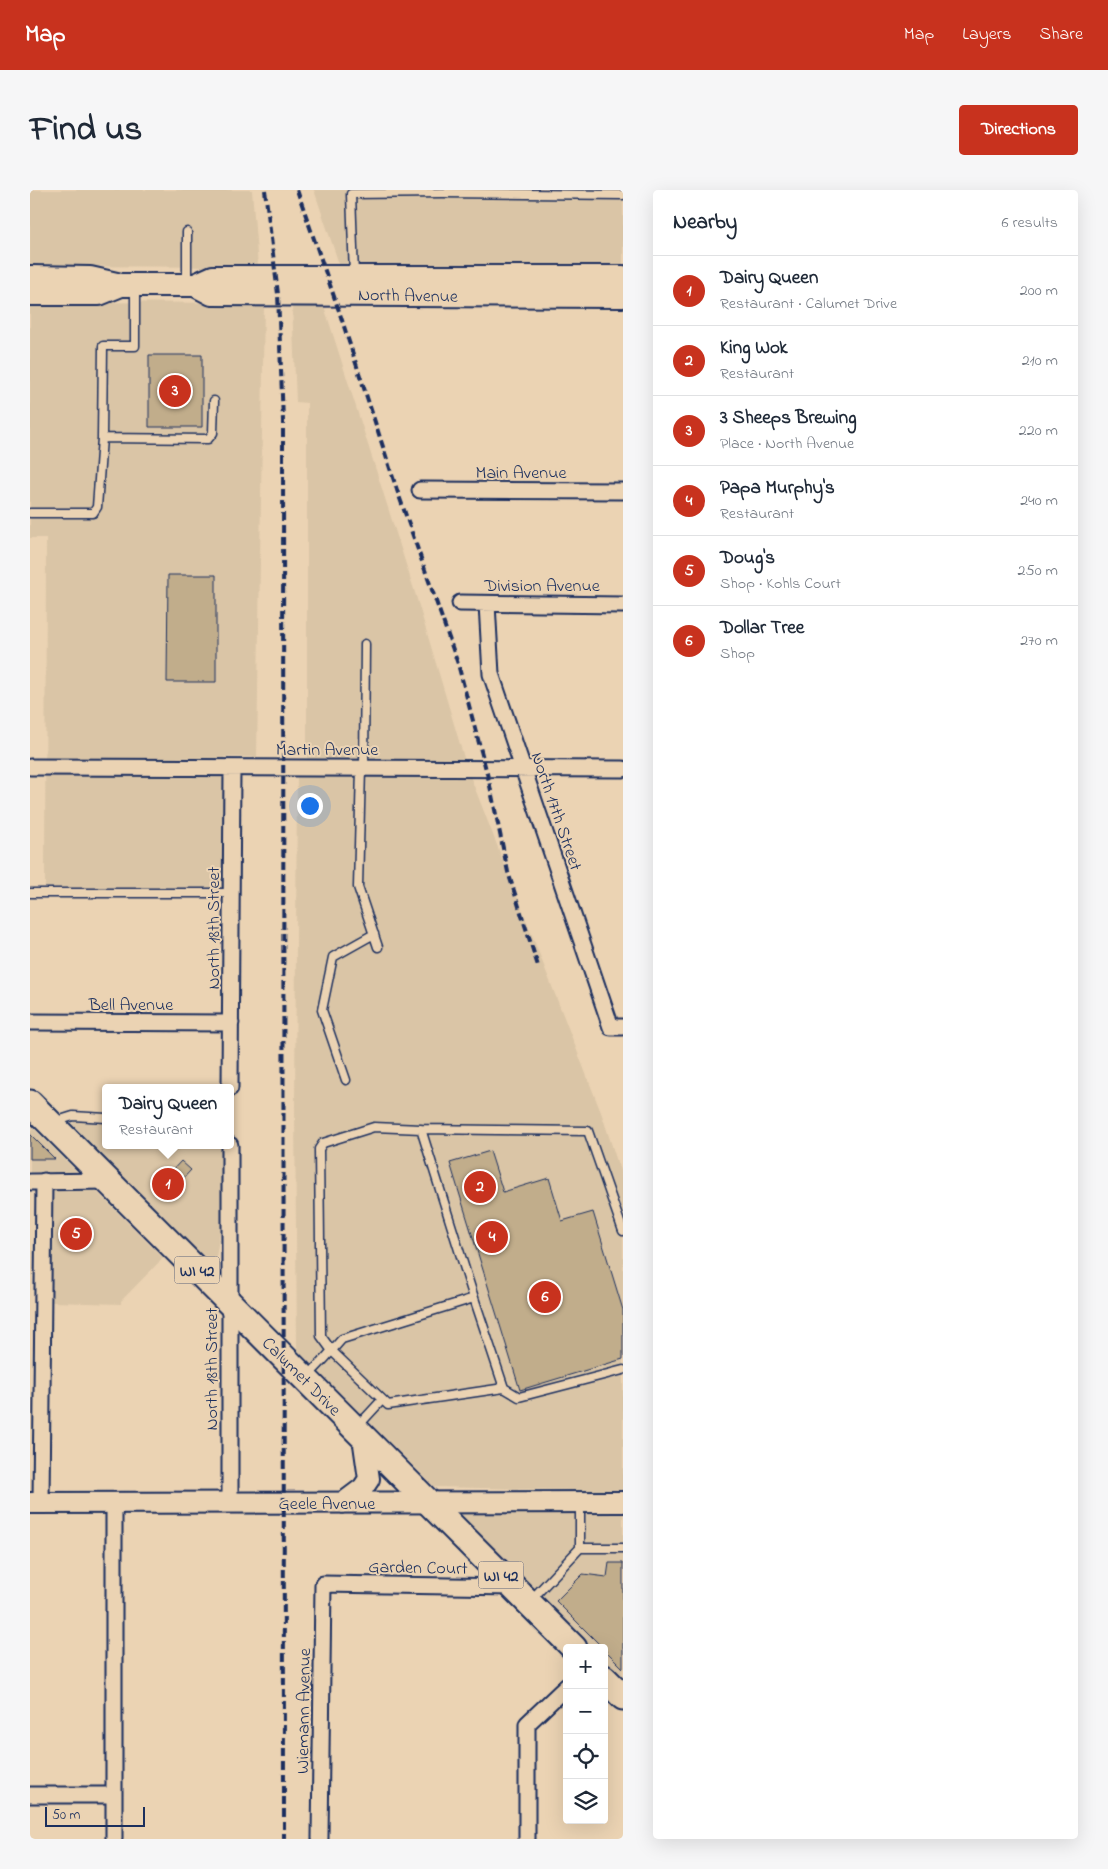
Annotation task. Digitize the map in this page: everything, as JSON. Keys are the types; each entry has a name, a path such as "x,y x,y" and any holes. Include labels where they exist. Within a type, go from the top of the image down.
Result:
{"main road":[{"name":"North Avenue","path":"30,277 90,278 128,285 191,285 212,294 353,285 492,286 623,296"},
{"name":"North Avenue","path":"492,286 623,277"},
{"name":"North Avenue","path":"30,294 99,294 128,285"},
{"name":"Calumet Drive","path":"30,1103 570,1644"},
{"path":"608,1682 623,1697"}],"street":[{"name":"Main Avenue","path":"420,490 623,491"},
{"name":"Division Avenue","path":"460,603 623,605"},
{"name":"North 17th Street","path":"487,604 491,674 617,1027"},
{"name":"Martin Avenue","path":"30,767 623,769"},
{"name":"North 18th Street","path":"230,1084 232,768"},
{"name":"Bell Avenue","path":"30,1022 231,1023"},
{"name":"North 18th Street","path":"230,1149 230,1503"},
{"path":"35,1503 37,1182 108,1181"},
{"path":"343,1503 363,1488 369,1479 359,1433"},
{"name":"Geele Avenue","path":"35,1503 623,1502"},
{"path":"114,1503 114,1839"},
{"name":"Garden Court","path":"323,1584 521,1594"},
{"name":"Wiemann Avenue","path":"320,1839 323,1584"},
{"path":"527,1839 527,1724 564,1689"},
{"path":"30,1795 114,1795"}],"lane":[{"path":"353,285 351,194 623,195"},
{"path":"187,232 191,285"},
{"path":"30,513 93,513 97,507 102,438 103,346 135,346 128,285"},
{"path":"102,438 208,439 213,433 214,401"},
{"path":"365,644 358,887 378,947"},
{"path":"30,894 232,894"},
{"path":"346,1080 322,1010 333,957 374,934"},
{"path":"50,1123 73,1116 102,1118"},
{"path":"623,1231 588,1132 374,1127 320,1146 321,1336 332,1351 382,1400 390,1405 504,1388 519,1397 623,1370"},
{"path":"421,1129 504,1388"},
{"path":"305,1380 342,1339 474,1298"},
{"path":"359,1433 382,1400"},
{"path":"580,1502 580,1548"},
{"path":"521,1594 580,1548 623,1548"}],"shaded area":[{"path":"30,190 252,190 258,267 30,266"},
{"path":"314,190 623,190 623,269 340,267"},
{"path":"30,302 264,303 257,757 224,757 223,889 45,888 46,538 30,538"},
{"path":"323,303 416,596 467,768 602,1115 623,1180 623,1491 435,1487 297,1350 295,1110 297,777 307,776 307,403 296,402 292,304"},
{"path":"77,1120 102,1120 102,1149 223,1149 223,1213 216,1257 211,1259 202,1255 72,1124"},
{"path":"33,1128 163,1258 121,1301 121,1304 52,1302 53,1172 30,1172 30,1131"},
{"path":"428,1502 623,1502 623,1697 608,1682 608,1644 570,1644"}],"building":[{"path":"149,355 202,355 202,427 149,427"},
{"path":"168,575 216,575 216,682 167,682"},
{"path":"30,1134 55,1159 30,1159"},
{"path":"490,1151 503,1192 549,1178 562,1221 593,1212 623,1310 623,1359 520,1390 450,1163"},
{"path":"181,1161 191,1170 165,1198 155,1189"},
{"path":"609,1563 623,1563 623,1668 608,1653 608,1644 599,1644 556,1601 583,1574 607,1577"}],"railway":[{"path":"265,190 278,294 283,421 284,1839"},
{"path":"297,190 339,311 397,490 458,664 489,781 508,872 538,966"}],"place":[{"name":"3 Sheeps Brewing","path":"175,391"},
{"name":"Dairy Queen","path":"168,1184"},
{"name":"King Wok","path":"480,1187"},
{"name":"Doug's","path":"76,1234"},
{"name":"Papa Murphy's","path":"492,1237"},
{"name":"Dollar Tree","path":"545,1297"}]}
